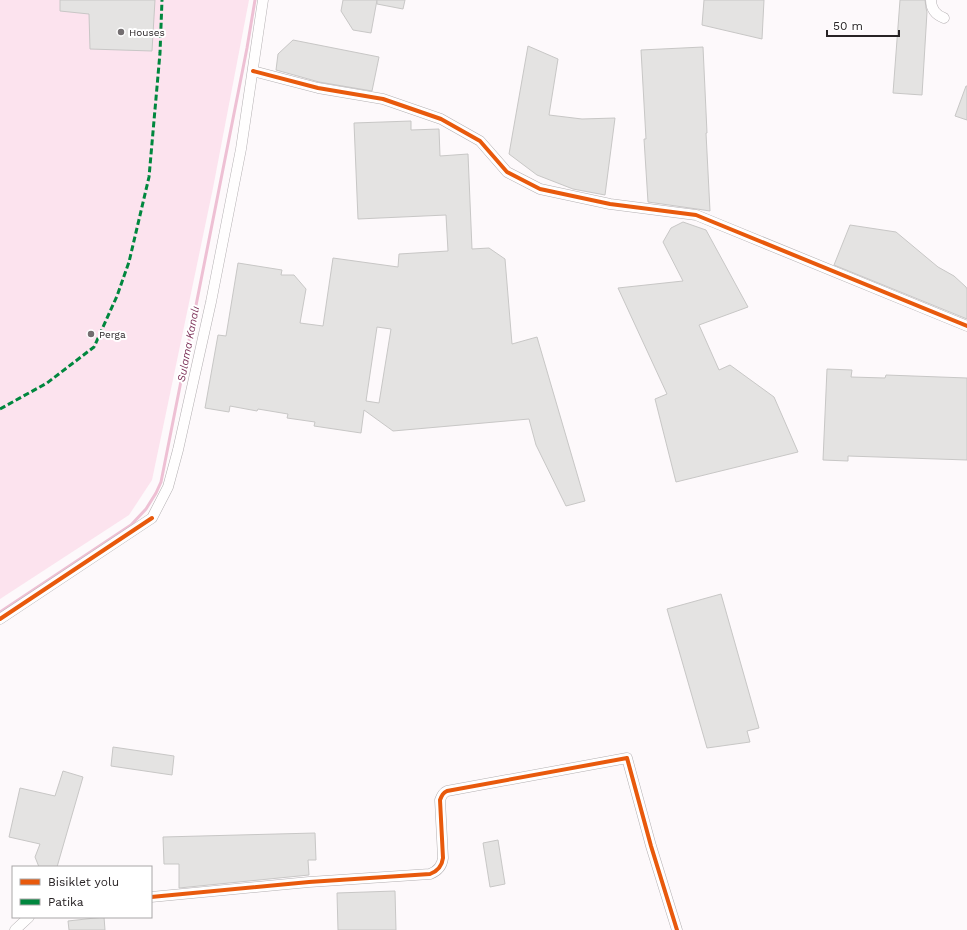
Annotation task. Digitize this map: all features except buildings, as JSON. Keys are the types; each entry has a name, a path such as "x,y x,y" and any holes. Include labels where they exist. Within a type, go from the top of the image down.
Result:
{"street":[{"path":"0,619 152,518 168,488 211,302 241,149 263,0"},
{"path":"931,0 934,11 944,18"},
{"path":"253,70 318,88 383,99 441,119 480,141 507,172 540,189 610,204 696,215 967,326"},
{"path":"152,897 309,882 434,873 440,867 443,858 440,800 444,793 628,758 651,846 677,930"},
{"path":"15,930 27,918"}],"shaded area":[{"name":"Perga","path":"0,0 249,0 213,188 152,480 129,515 0,599"}],"waterway":[{"name":"Sulama Kanalı","path":"0,612 131,525 146,509 161,482 247,48 255,0"}],"marked path":[{"path":"0,409 47,383 94,347 117,296 129,262 149,177 160,53 162,0"}],"cycle path":[{"path":"253,71 318,88 383,99 441,119 480,141 507,172 540,189 610,204 696,215 967,326"},
{"path":"0,619 152,518"},
{"path":"152,897 309,882 430,874 441,866 443,858 440,800 443,794 447,791 627,758 651,846 677,930"}],"place":[{"name":"Houses","path":"121,32"},
{"name":"Perga","path":"91,334"}]}
